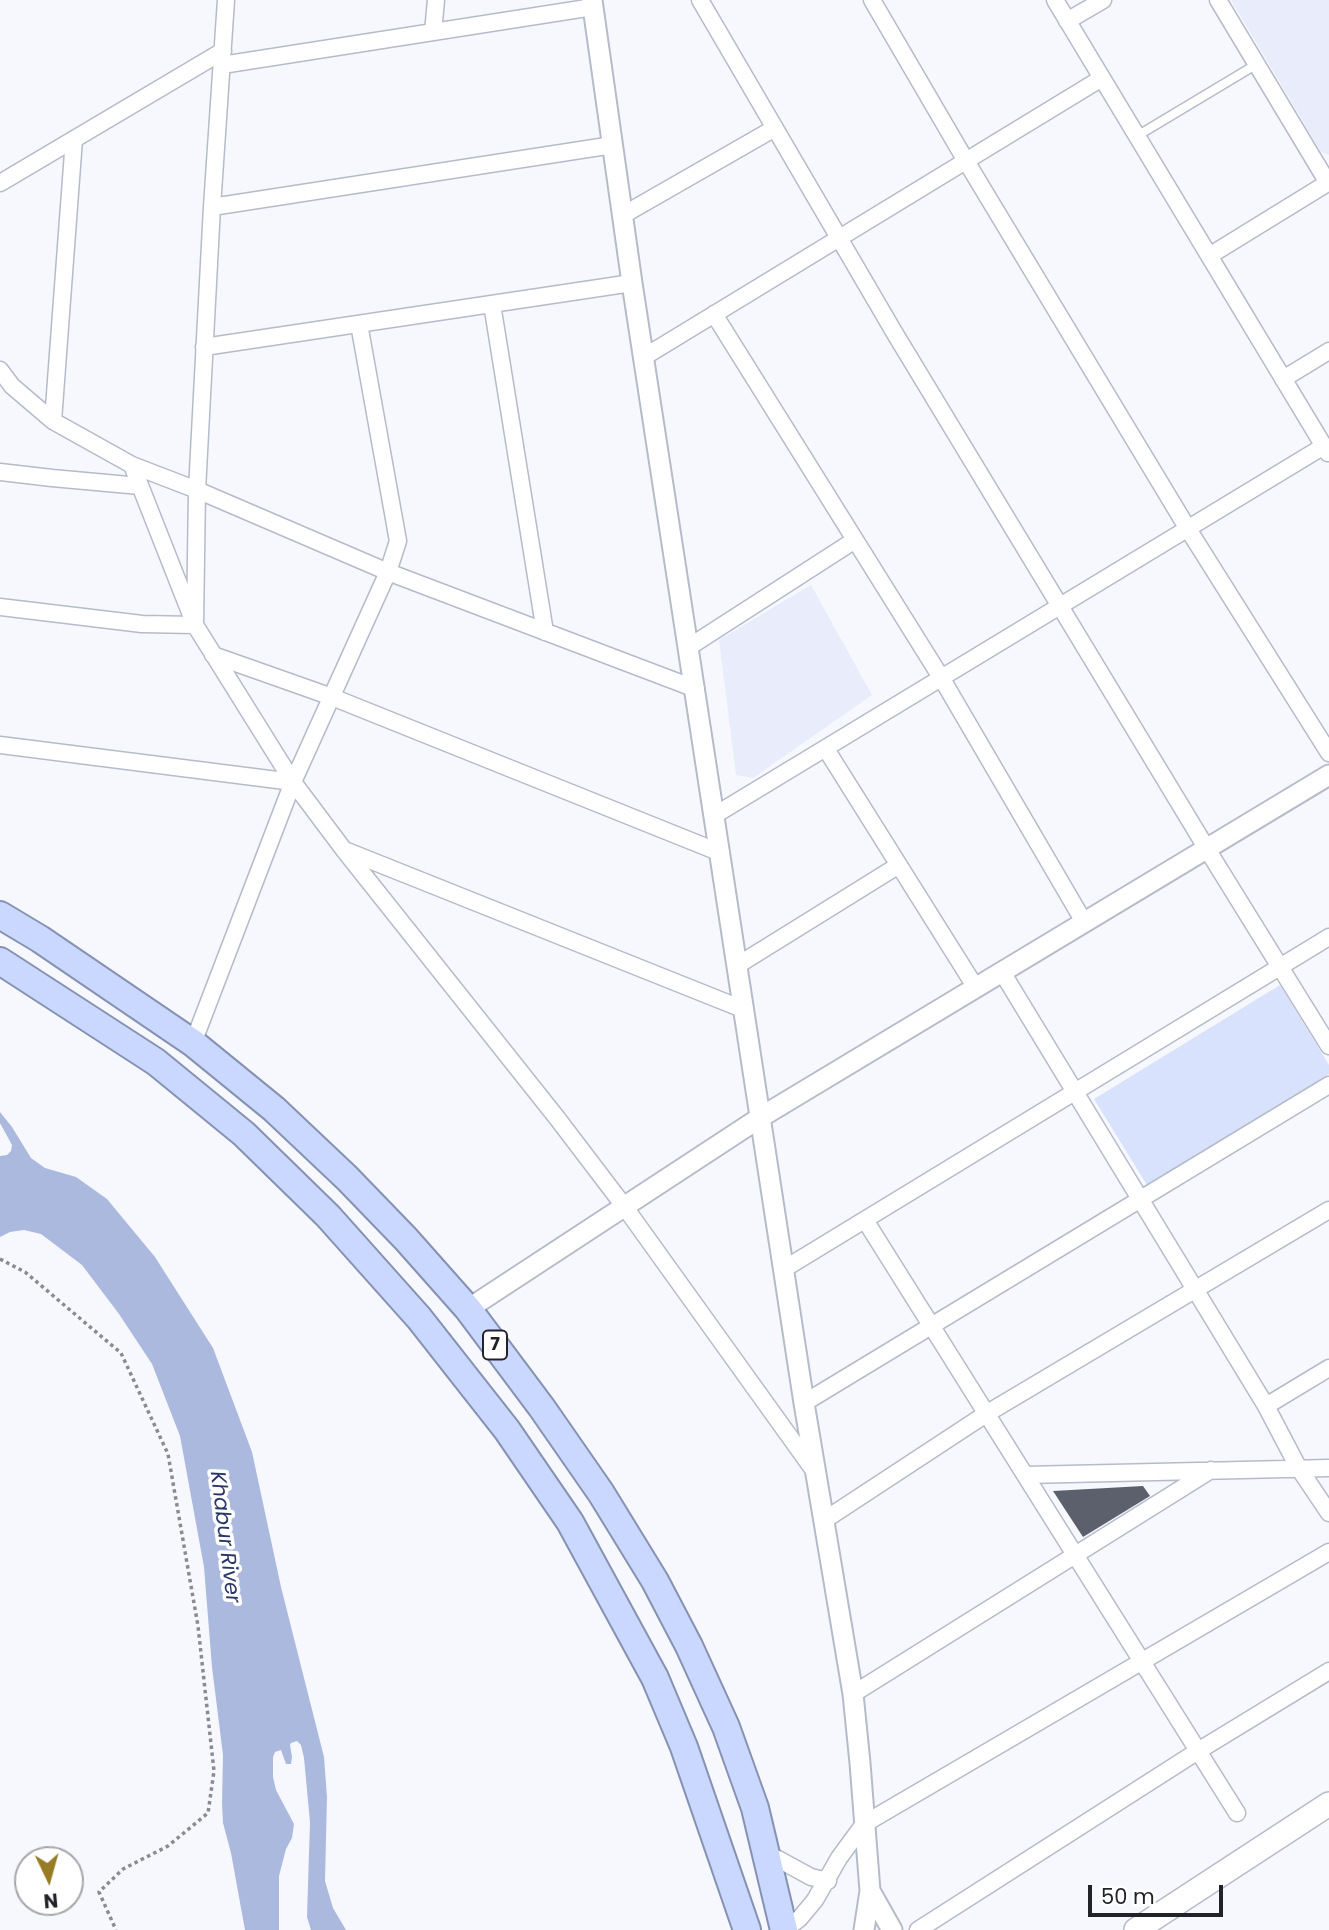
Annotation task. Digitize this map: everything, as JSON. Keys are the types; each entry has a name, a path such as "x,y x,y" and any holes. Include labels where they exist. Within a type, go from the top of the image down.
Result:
{"highway":[{"name":"7","path":"0,915 40,939 193,1044 274,1109 347,1178 468,1309 594,1483 655,1580 689,1646 726,1727 755,1808 785,1930"},
{"name":"7","path":"0,961 156,1062 244,1134 328,1216 419,1318 507,1430 570,1522 655,1678 684,1747 747,1930"}],"main road":[{"path":"1136,1930 1329,1804"}],"street":[{"path":"195,625 197,490 204,347 226,0"},
{"path":"433,32 436,0"},
{"path":"700,0 839,238 1207,849 1329,1046"},
{"path":"872,0 1188,529 1329,753"},
{"path":"715,816 1188,529 1327,450 1055,0"},
{"path":"1067,21 1103,0"},
{"path":"1209,256 1328,183 1218,0"},
{"path":"0,183 222,58 433,32 592,4 632,283 822,1521 853,1694 870,1891 864,1930"},
{"path":"644,357 1102,78"},
{"path":"623,215 775,128"},
{"path":"53,421 74,139"},
{"path":"212,207 613,145"},
{"path":"204,347 632,283"},
{"path":"492,304 545,632"},
{"path":"714,314 942,679 1084,922"},
{"path":"193,1044 293,782 388,572 398,541 359,324"},
{"path":"1283,379 1329,351"},
{"path":"0,370 12,386 53,421 132,465 388,572 696,689"},
{"path":"132,465 195,625 293,782 624,1206 815,1472"},
{"path":"0,472 140,486"},
{"path":"689,647 855,540"},
{"path":"0,607 142,624 195,625"},
{"path":"213,655 332,697 720,853"},
{"path":"0,745 293,782"},
{"path":"826,749 976,988"},
{"path":"468,1309 761,1117 1329,775"},
{"path":"344,850 745,1010"},
{"path":"738,965 899,865"},
{"path":"785,1269 1329,937"},
{"path":"1002,972 1266,1406 1298,1467 1329,1513"},
{"path":"804,1404 1329,1085"},
{"path":"822,1521 986,1414 1329,1210"},
{"path":"865,1220 1237,1813"},
{"path":"1266,1406 1329,1368"},
{"path":"1025,1475 1329,1468"},
{"path":"853,1694 1211,1470"},
{"path":"785,1930 800,1918 815,1900 839,1858 864,1824 1329,1552"},
{"path":"918,1930 1198,1751 1329,1671"},
{"path":"766,1855 811,1877 828,1881"},
{"path":"870,1891 892,1930"}],"lane":[{"path":"1137,136 1256,64"}],"path":[{"path":"0,1259 24,1272 121,1353 168,1454 196,1613 214,1771 208,1813 168,1846 123,1869 99,1892 116,1930"}],"shaded area":[{"path":"1231,0 1329,0 1329,155 1321,152"},
{"path":"811,585 872,695 753,778 736,775 719,640"},
{"path":"1280,985 1329,1065 1329,1074 1147,1185 1094,1099"}],"water":[{"name":"Khabur River","path":"0,1112 31,1158 45,1168 76,1177 107,1199 155,1257 213,1348 252,1452 281,1587 324,1757 327,1797 325,1881 333,1908 346,1930 311,1930 307,1917 310,1822 304,1758 301,1745 297,1741 290,1745 291,1764 286,1764 281,1750 275,1752 273,1757 276,1790 294,1824 279,1876 279,1930 245,1930 223,1823 223,1755 204,1567 180,1436 152,1364 82,1265 41,1234 24,1230 0,1237 0,1156 7,1155 12,1145 0,1123"}],"building":[{"path":"1143,1486 1150,1496 1083,1537 1053,1491"}]}
